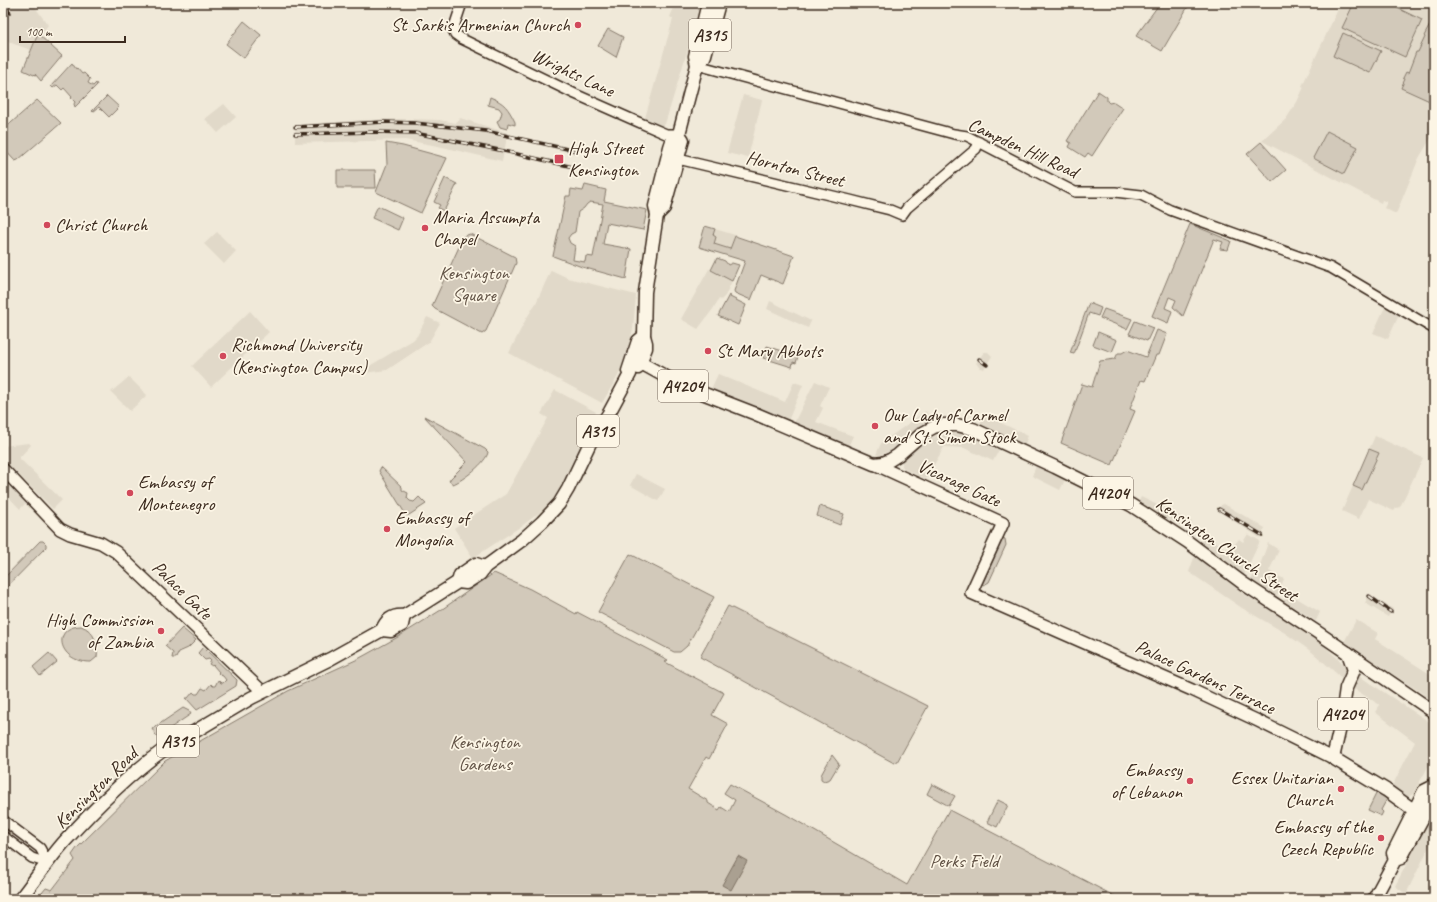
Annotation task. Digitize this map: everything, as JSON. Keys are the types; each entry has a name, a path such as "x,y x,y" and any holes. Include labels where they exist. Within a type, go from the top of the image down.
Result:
{"main road":[{"name":"A315","path":"638,358 646,343 644,336 645,292 657,215 655,206 661,178 673,138 679,134 697,65 695,56 708,3"},
{"name":"A315","path":"697,65 705,55 719,3"},
{"name":"A315","path":"657,215 664,208 678,159 683,140 679,134"},
{"name":"A4204","path":"630,371 638,358 679,384 756,414 874,464"},
{"name":"Kensington Road","path":"20,899 65,841 107,798 150,759 263,692 330,659 382,630 391,631 402,624 404,616 458,582 466,583 472,580 488,565 527,535 559,504 568,489 590,443 609,413 630,371"},
{"name":"Kensington Church Street","path":"874,464 883,463 898,456 923,433 934,427 943,425 957,425 973,430 1048,464 1131,505 1188,542 1239,580 1434,712"},
{"name":"Vicarage Gate","path":"874,464 1003,524 971,593"},
{"name":"Palace Gate","path":"3,469 53,522 65,532 101,543 116,552 263,692"},
{"name":"Palace Gardens Terrace","path":"971,593 1185,687 1256,720 1332,758 1386,790 1419,813"},
{"name":"A4204","path":"1332,758 1341,723 1346,688 1354,670 1348,653"},
{"name":"A4204","path":"1354,670 1358,669 1373,671"},
{"path":"1374,899 1395,860 1401,858 1419,813 1433,791"}],"street":[{"name":"Wrights Lane","path":"462,3 454,28 455,34 462,39 575,94 636,121 666,134 679,134"},
{"name":"Campden Hill Road","path":"697,65 954,134 967,136 1028,169 1075,192 1115,192 1141,195 1170,210 1331,268 1434,328"},
{"name":"Hornton Street","path":"678,159 835,196 901,215 907,208 976,149 979,142"},
{"path":"3,820 40,848 48,863"},
{"path":"3,836 32,858 48,863"}],"shaded area":[{"path":"3,3 16,3 18,5 19,3 32,3 48,25 40,35 39,34 31,50 3,40 3,20 6,16 3,14"},
{"path":"676,3 702,3 665,124 662,126 645,118 673,19 670,17"},
{"path":"1341,3 1417,3 1434,12 1434,133 1419,158 1396,214 1384,208 1387,202 1382,200 1381,203 1262,141 1286,119 1297,102 1304,87 1302,86"},
{"path":"743,95 762,100 748,158 727,153"},
{"path":"224,104 236,117 218,133 205,119"},
{"path":"460,118 508,133 502,161 405,140 295,143 295,125 362,120 408,119 439,120 456,123"},
{"path":"715,229 735,235 730,249 714,244 713,235"},
{"path":"217,232 236,251 224,264 204,244"},
{"path":"709,269 732,281 725,296 721,300 719,299 698,329 681,319"},
{"path":"551,270 568,278 636,295 633,329 628,350 618,376 602,403 509,353 536,303"},
{"path":"770,301 811,321 808,328 767,309"},
{"path":"1385,307 1399,315 1388,339 1373,333"},
{"name":"Richmond University (Kensington Campus)","path":"250,311 269,332 211,387 192,366"},
{"path":"427,317 440,323 429,342 387,370 356,374 413,340 417,336"},
{"path":"984,352 988,352 992,356 984,369 979,367 976,363"},
{"path":"718,374 785,402 794,382 803,385 788,421 710,391"},
{"path":"129,377 147,395 130,411 111,392"},
{"path":"815,381 829,387 820,406 823,408 816,422 853,436 848,447 794,423"},
{"path":"555,390 596,412 559,490 549,505 523,525 473,558 454,528 506,494 548,418 541,414"},
{"path":"926,411 931,422 912,432 890,451 876,455 881,443"},
{"path":"985,415 1028,436 1024,446 979,425"},
{"path":"952,432 966,434 999,450 993,461 964,448 944,447 926,479 904,469 902,462 925,441 936,436"},
{"path":"1375,436 1423,458 1400,507 1396,508 1394,511 1368,499 1359,519 1342,511"},
{"path":"29,443 31,445 19,458 62,500 53,509 3,459 3,446"},
{"path":"1036,466 1065,480 1060,490 1032,476"},
{"path":"636,474 665,489 658,501 630,485"},
{"path":"3,475 29,500 20,509 3,491"},
{"path":"1141,497 1192,522 1189,530 1139,501"},
{"path":"1224,504 1265,528 1260,538 1219,511 1221,505"},
{"path":"1205,534 1229,551 1239,539 1243,542 1248,534 1260,541 1244,575 1201,542"},
{"path":"1268,543 1279,550 1269,571 1284,579 1277,596 1251,580 1260,565"},
{"path":"1194,558 1198,558 1245,595 1308,631 1350,670 1344,680 1312,652 1285,633 1242,608 1189,572"},
{"path":"1288,593 1320,612 1316,621 1284,601"},
{"path":"1369,595 1393,609 1388,617 1365,603"},
{"path":"1356,620 1378,633 1375,639 1430,674 1434,669 1434,701 1344,642"},
{"path":"1356,674 1434,725 1434,756 1413,794 1408,797 1391,788 1415,742 1375,712 1380,705 1351,687"},
{"path":"1427,825 1434,828 1434,837 1406,894 1395,886"},
{"path":"738,856 747,861 731,890 722,885"}],"green space":[{"path":"1160,3 1190,3 1162,51 1136,36"},
{"path":"1354,3 1387,3 1422,20 1405,57 1342,28"},
{"path":"244,21 261,35 244,58 226,44"},
{"path":"1431,23 1434,24 1434,103 1401,88 1405,79 1403,78 1406,72 1408,73 1416,52 1418,52"},
{"path":"608,29 623,37 616,57 598,46"},
{"path":"1343,33 1381,51 1370,73 1333,56"},
{"path":"38,34 62,56 41,81 35,74 34,75 23,70"},
{"path":"72,63 76,69 77,68 82,74 84,73 90,79 88,83 93,86 96,83 97,85 75,107 75,102 64,88 62,90 57,85 53,88 51,86"},
{"path":"1098,91 1107,97 1107,101 1109,103 1114,102 1123,108 1092,156 1088,153 1085,157 1069,147 1071,143 1067,141"},
{"path":"107,96 119,107 109,117 99,107 93,112 92,111"},
{"path":"490,97 506,106 513,117 515,125 508,123 507,129 500,127 497,121 500,119 502,112 499,108 488,105"},
{"path":"37,100 61,123 15,161 3,148 3,130"},
{"path":"1327,131 1358,147 1344,174 1313,158"},
{"path":"1261,142 1286,170 1272,182 1247,154"},
{"path":"386,143 447,158 421,213 376,192 387,164"},
{"path":"337,170 375,170 376,188 337,188"},
{"path":"445,178 457,184 444,211 438,208 440,205 434,202"},
{"path":"585,185 606,190 604,201 647,210 643,230 607,223 603,244 631,249 626,279 582,267 553,256 566,196 570,196 571,189 583,191","holes":["590,202 603,204 593,257 586,256 585,262 573,260 575,246 570,243 568,238 575,232 578,212"]},
{"path":"378,206 403,218 398,230 372,218"},
{"path":"1190,224 1231,241 1228,250 1220,249 1223,242 1214,239 1183,316 1173,307 1176,300 1169,297 1165,308 1172,311 1168,323 1152,316"},
{"path":"705,226 715,229 713,235 716,237 714,244 730,249 735,236 794,256 783,284 761,275 751,300 735,293 734,291 745,261 699,247"},
{"name":"Kensington Square","path":"470,234 515,257 516,263 486,331 482,334 432,306 464,236"},
{"path":"717,258 725,261 728,265 732,263 739,265 732,281 711,270"},
{"path":"729,295 730,297 746,305 738,325 718,316"},
{"path":"1089,303 1101,308 1098,316 1089,313 1074,354 1070,353"},
{"path":"1104,309 1132,319 1127,329 1100,318"},
{"path":"1135,321 1153,328 1147,341 1129,334"},
{"path":"1157,330 1167,334 1159,355 1156,355 1145,381 1141,380 1130,409 1135,411 1112,465 1061,443 1082,384 1092,387 1100,361 1115,359 1118,353 1122,353 1127,350 1146,357"},
{"path":"1098,332 1117,340 1112,352 1093,345"},
{"path":"767,346 798,356 796,363 793,362 792,367 763,358"},
{"path":"424,416 485,449 488,452 487,456 474,471 453,484 449,481 467,462"},
{"path":"1369,449 1379,453 1362,490 1353,486"},
{"path":"381,467 402,487 402,490 408,493 407,498 410,501 414,502 419,497 426,504 409,515 406,515 379,471"},
{"path":"820,506 844,514 840,525 817,516"},
{"path":"1003,538 1005,539 1006,545 989,582 984,585 982,584"},
{"path":"40,541 43,541 46,544 46,547 3,591 3,579"},
{"path":"630,554 714,597 687,646 680,652 674,652 598,612"},
{"name":"Kensington Gardens","path":"494,573 530,589 576,614 577,612 668,660 665,662 724,693 712,715 728,724 709,759 706,757 688,789 708,801 708,803 719,810 721,807 729,812 735,800 724,793 730,784 787,815 907,885 949,810 1120,899 37,899 46,888 52,890 75,860 72,855 77,848 165,761 288,691 358,659 398,637 441,610"},
{"path":"728,606 928,706 897,762 894,763 700,657"},
{"path":"81,626 86,628 95,638 97,657 91,662 80,661 72,657 62,645 62,638 65,632 71,628"},
{"path":"182,628 196,640 188,648 179,652 176,658 172,658 173,653 165,646"},
{"path":"203,647 237,680 236,686 197,710 186,698 188,698 193,692 198,694 202,688 206,690 211,684 215,686 218,680 223,683 226,680 218,673 219,672 213,665 212,666 209,664 211,661 209,659 205,660 198,653"},
{"path":"49,653 57,662 40,676 33,667"},
{"path":"183,708 191,714 157,737 152,729"},
{"path":"832,755 839,764 830,779 824,781 821,779 821,775"},
{"path":"932,784 955,796 949,806 927,794"},
{"path":"1377,792 1387,799 1381,810 1383,812 1381,816 1368,810"},
{"path":"998,800 1008,805 997,827 987,822"}],"railway":[{"path":"4,3 10,13"},
{"path":"295,127 384,122 415,123 486,131 576,151"},
{"path":"295,134 374,132 415,133 573,167"},
{"path":"979,359 987,365"},
{"path":"1219,509 1262,535"},
{"path":"1369,596 1391,612"}],"place":[{"name":"St Sarkis Armenian Church","path":"578,25"},
{"name":"High Street Kensington","path":"559,159"},
{"name":"Christ Church","path":"47,225"},
{"name":"Maria Assumpta Chapel","path":"425,228"},
{"name":"St Mary Abbots","path":"708,351"},
{"name":"Richmond University (Kensington Campus)","path":"223,356"},
{"name":"Our Lady of Carmel and St. Simon Stock","path":"875,426"},
{"name":"Embassy of Montenegro","path":"130,493"},
{"name":"Embassy of Mongolia","path":"387,529"},
{"name":"High Commission of Zambia","path":"161,631"},
{"name":"Embassy of Lebanon","path":"1190,781"},
{"name":"Essex Unitarian Church","path":"1341,789"},
{"name":"Embassy of the Czech Republic","path":"1381,838"}],"park label":[{"name":"Perks Field","path":"964,861"}]}
